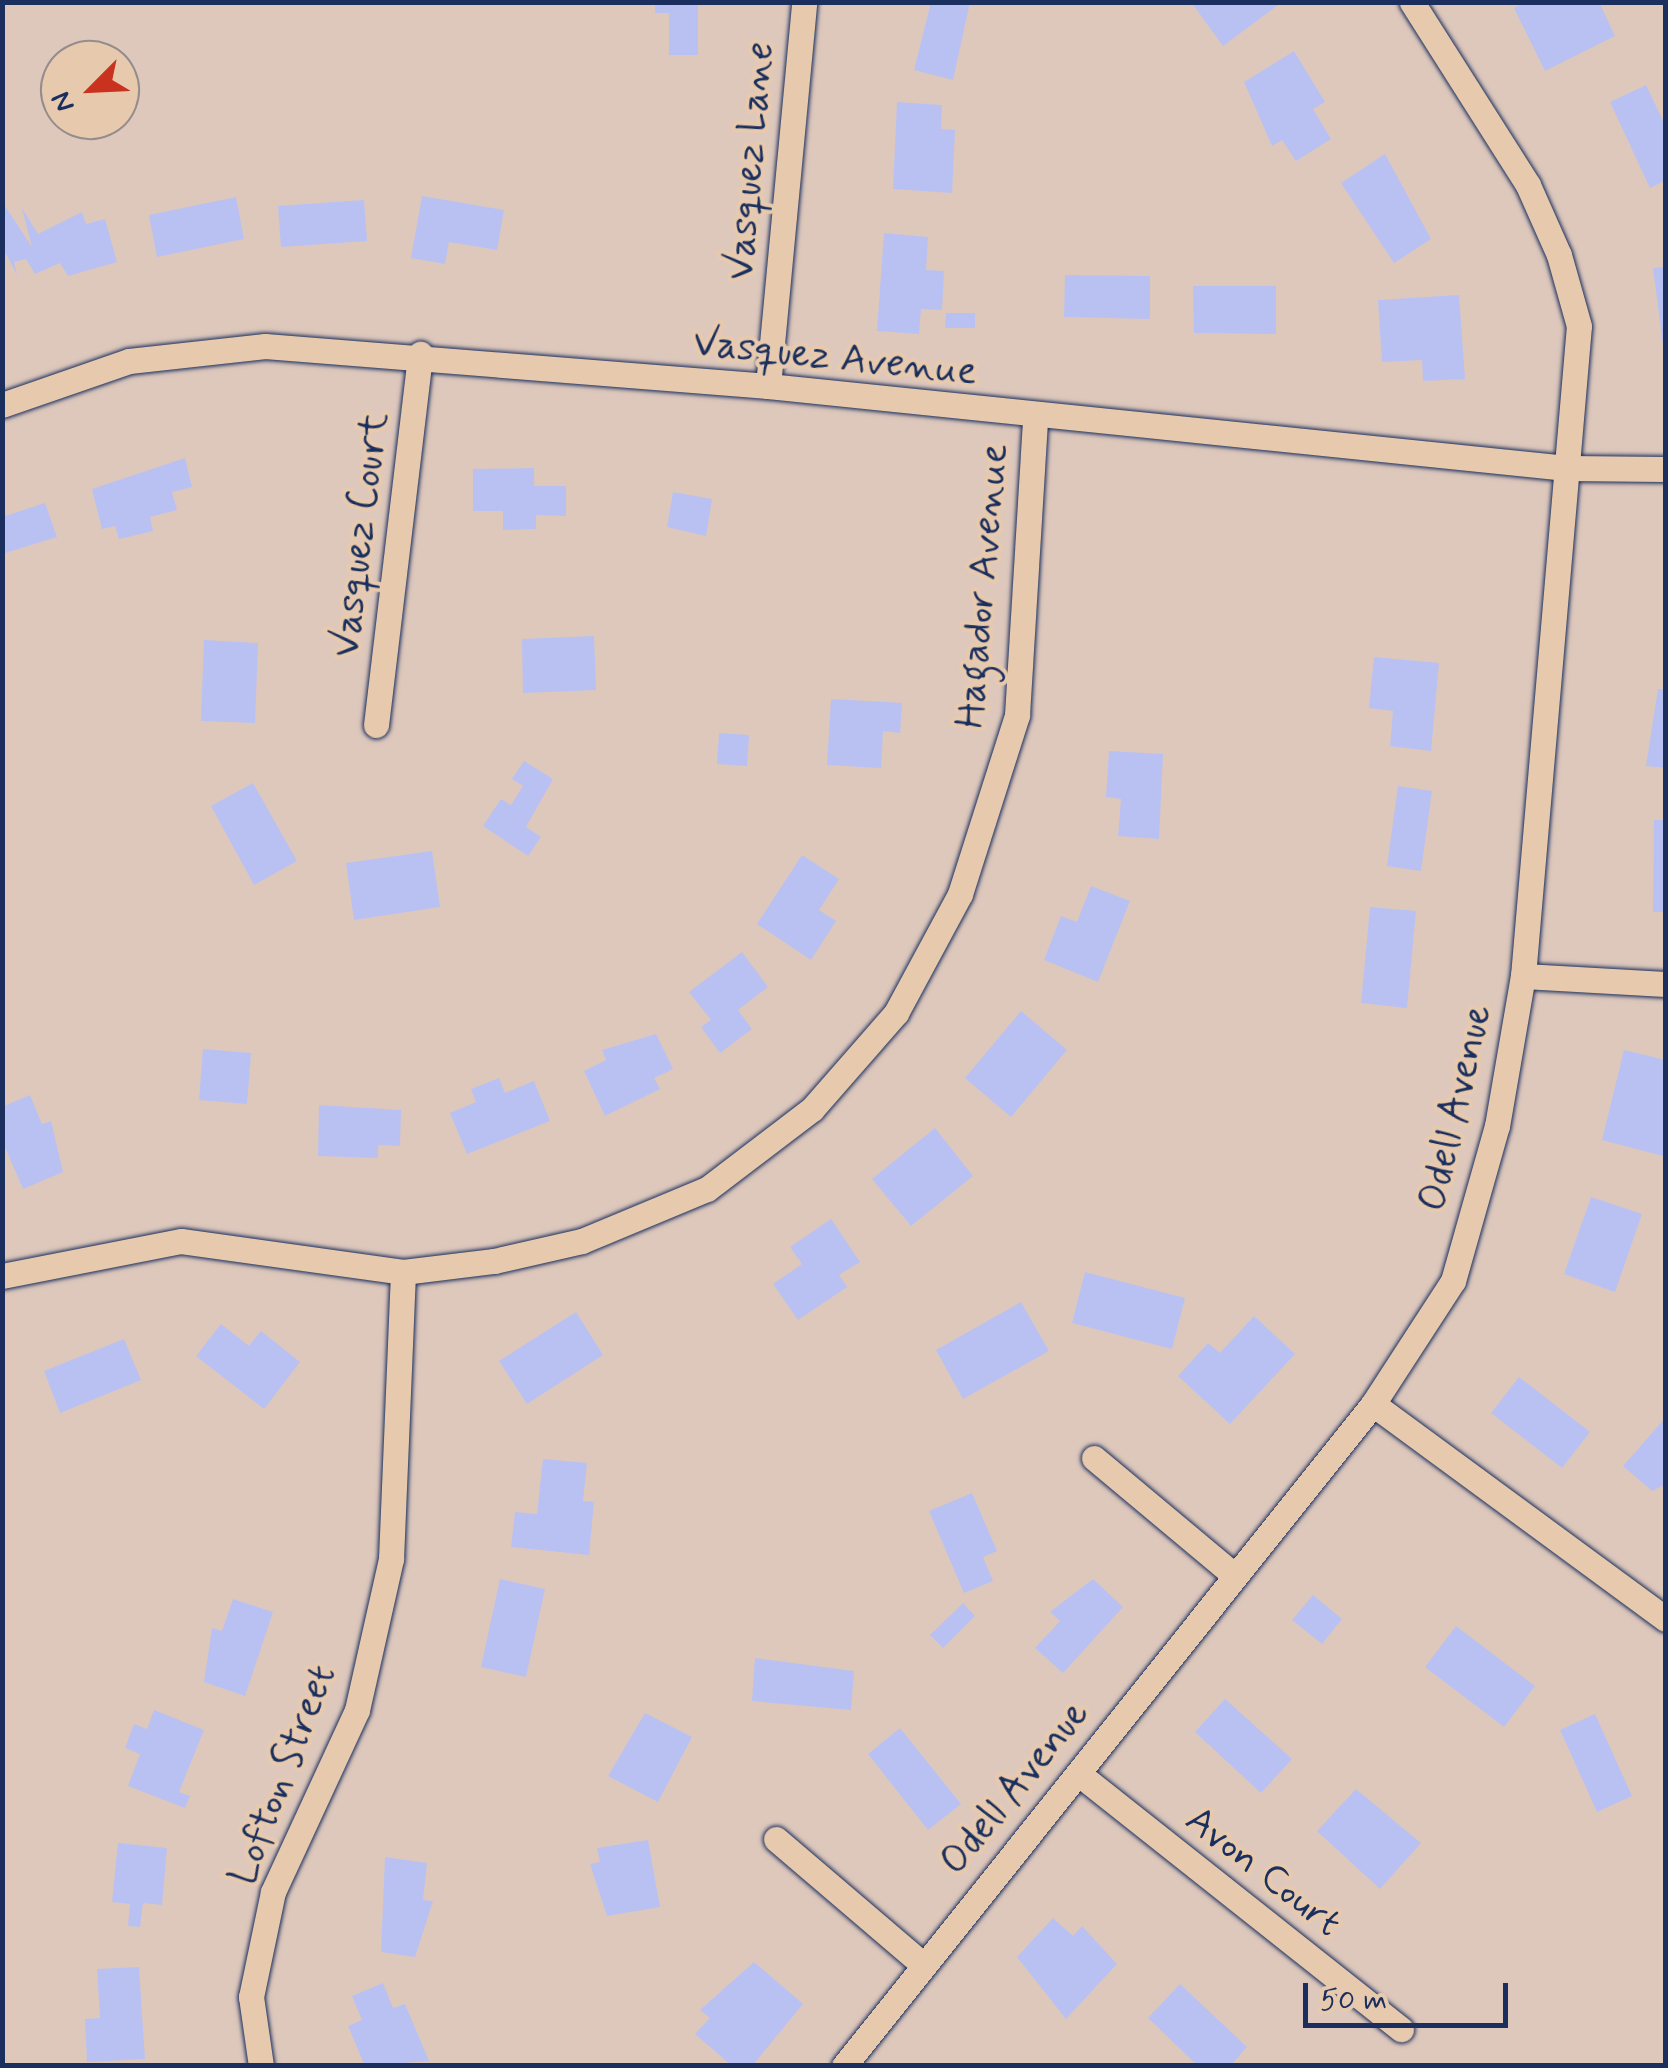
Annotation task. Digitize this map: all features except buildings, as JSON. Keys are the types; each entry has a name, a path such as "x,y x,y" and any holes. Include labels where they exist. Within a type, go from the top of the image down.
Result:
{"street":[{"name":"Vasquez Lane","path":"768,386 804,2"},
{"name":"Odell Avenue","path":"844,2066 921,1963 1079,1774 1373,1404 1453,1282 1496,1126 1524,976 1579,326 1560,255 1528,185 1412,2"},
{"name":"Vasquez Avenue","path":"2,404 129,361 265,346 420,354 768,386 1035,419 1567,468 1666,469"},
{"name":"Vasquez Court","path":"376,725 420,354"},
{"name":"Hagador Avenue","path":"2,1276 181,1242 403,1272 582,1241 707,1190 812,1109 896,1013 960,894 1017,715 1035,419"},
{"path":"1524,976 1666,984"},
{"name":"Lofton Street","path":"261,2066 251,1996 273,1892 357,1710 391,1559 403,1272"},
{"path":"1373,1404 1666,1619"},
{"path":"1094,1458 1234,1575"},
{"name":"Avon Court","path":"1079,1774 1401,2029"},
{"path":"776,1839 921,1963"}]}
